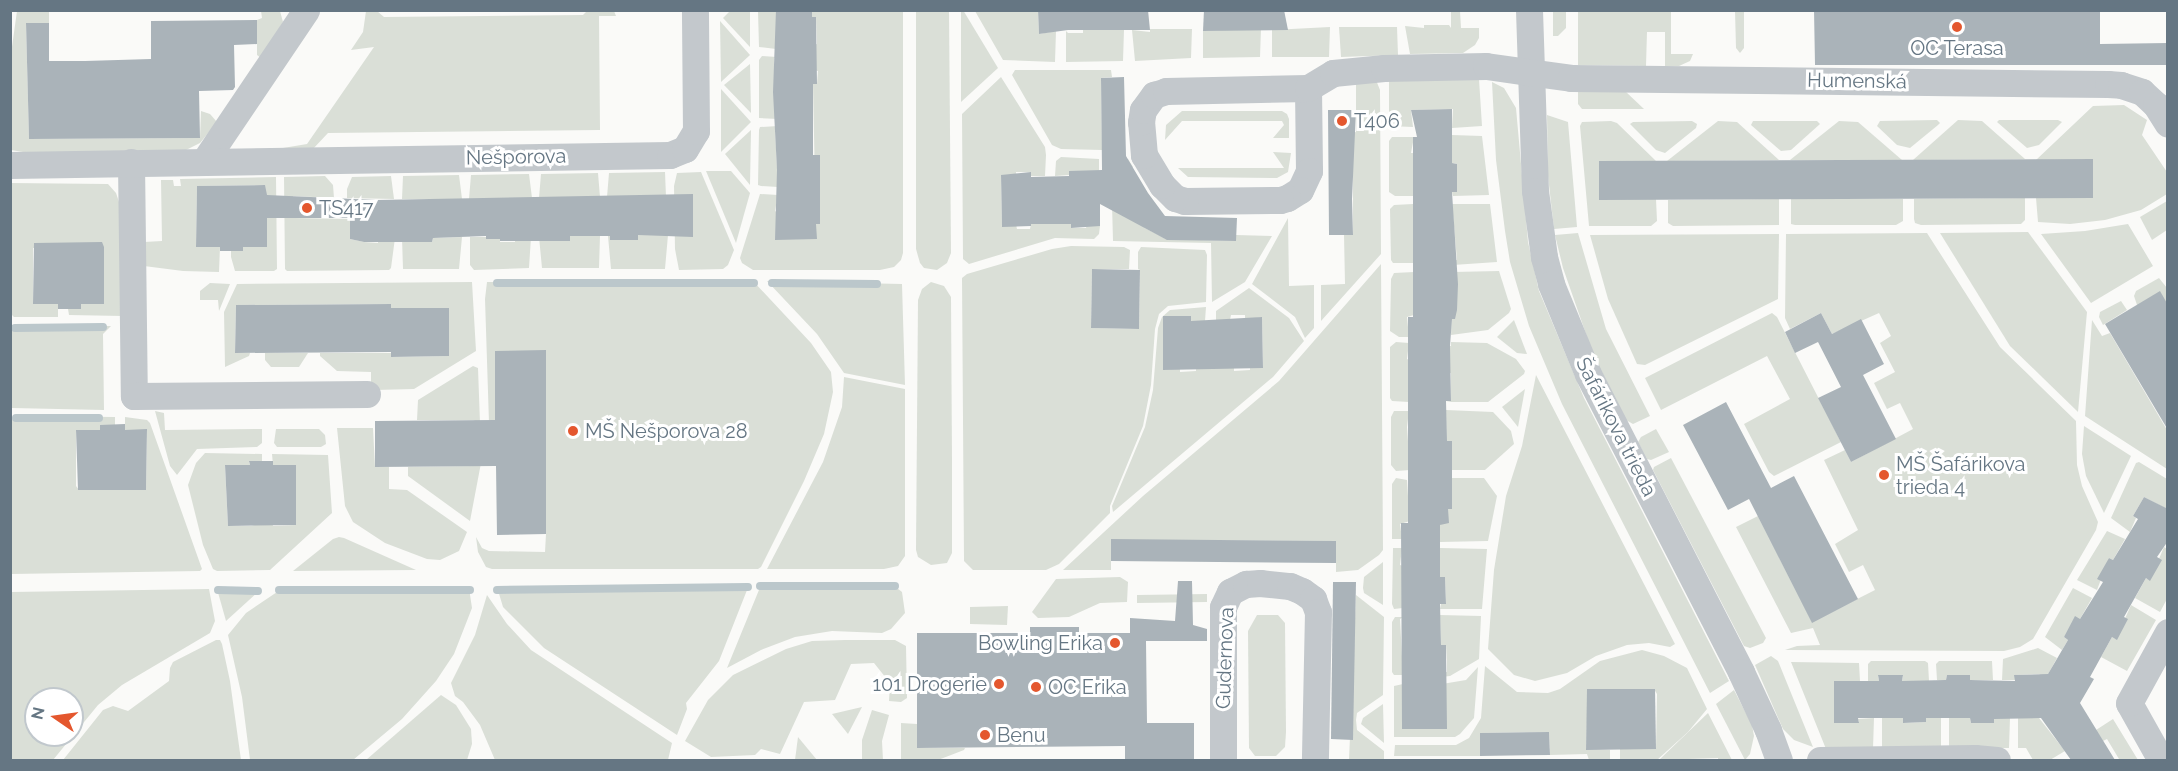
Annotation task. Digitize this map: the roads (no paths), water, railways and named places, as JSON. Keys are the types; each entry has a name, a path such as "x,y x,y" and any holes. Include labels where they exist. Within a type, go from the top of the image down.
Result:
{"street":[{"path":"205,160 306,10"},
{"name":"Nešporova","path":"10,165 205,160 670,155 685,148 696,131 695,10"},
{"name":"Šafárikova trieda","path":"1529,10 1529,72 1535,191 1546,266 1558,306 1588,374 1742,672 1779,760"},
{"path":"1308,88 1309,171 1300,190 1287,198 1185,201 1175,198 1162,185 1144,155 1141,122 1147,101 1154,95 1179,90 1308,88 1321,78 1355,69 1486,66 1529,72"},
{"name":"Humenská","path":"1529,72 1571,78 2121,85 2150,98 2168,124"},
{"path":"131,162 134,396 367,394"},
{"name":"Gudernova","path":"1223,760 1223,607 1230,592 1246,584 1260,583 1290,586 1302,591 1312,599 1318,612 1315,760"},
{"path":"2161,760 2129,703 2168,632"},
{"path":"1820,760 1965,758 1997,760"}],"waterway":[{"path":"497,283 754,283"},
{"path":"772,283 877,284"},
{"path":"15,328 103,327"},
{"path":"16,418 99,418"},
{"path":"760,586 895,586"},
{"path":"497,590 748,587"},
{"path":"218,590 258,591"},
{"path":"279,590 470,590"}],"place":[{"name":"OC Terasa","path":"1957,27"},
{"name":"T406","path":"1342,121"},
{"name":"TS417","path":"307,208"},
{"name":"MŠ Nešporova 28","path":"573,431"},
{"name":"MŠ Šafárikova trieda 4","path":"1884,475"},
{"name":"Bowling Erika","path":"1115,643"},
{"name":"101 Drogerie","path":"999,684"},
{"name":"OC Erika","path":"1036,687"},
{"name":"Benu","path":"985,735"}]}
